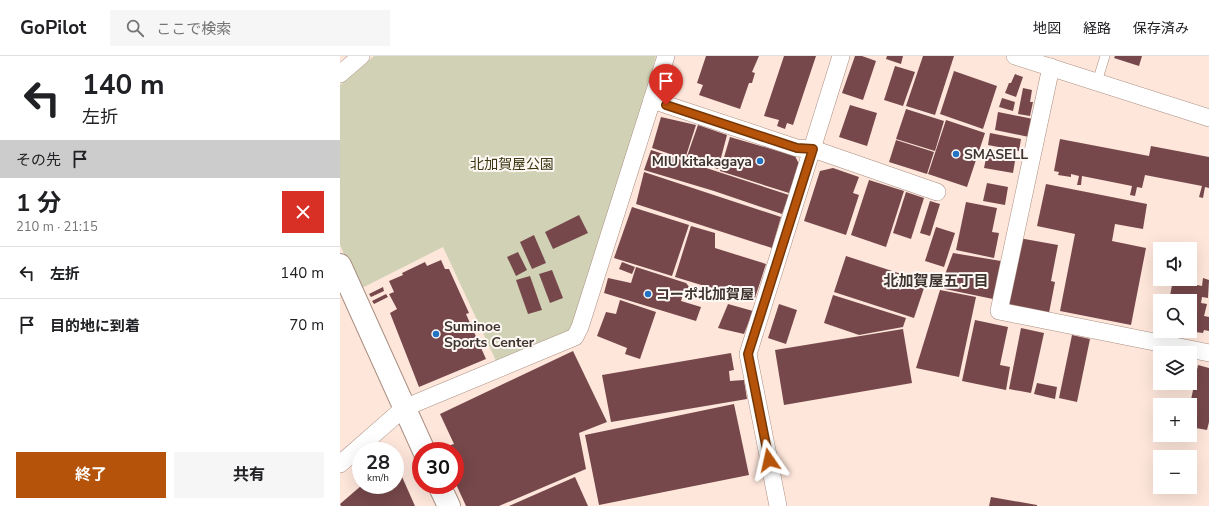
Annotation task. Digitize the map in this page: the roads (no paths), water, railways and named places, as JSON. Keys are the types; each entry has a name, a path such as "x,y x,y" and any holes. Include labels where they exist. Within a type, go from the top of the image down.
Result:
{"street":[{"path":"340,74 361,56"},
{"path":"340,464 404,408 575,337 583,319 666,56"},
{"path":"778,506 748,354 841,56"},
{"path":"1015,56 1045,63 1097,82 1209,118"},
{"path":"1045,63 999,311 1209,353"},
{"path":"652,100 797,148 813,149 937,192"},
{"path":"340,265 420,442"},
{"path":"443,494 449,506"}],"lane":[{"path":"1097,82 1105,56"}],"place":[{"name":"SMASELL","path":"956,154"},
{"name":"MIU kitakagaya","path":"760,161"},
{"name":"コーポ北加賀屋","path":"648,294"},
{"name":"Suminoe Sports Center","path":"436,334"}],"district":[{"name":"北加賀屋五丁目","path":"936,281"}],"park label":[{"name":"北加賀屋公園","path":"512,164"}]}
